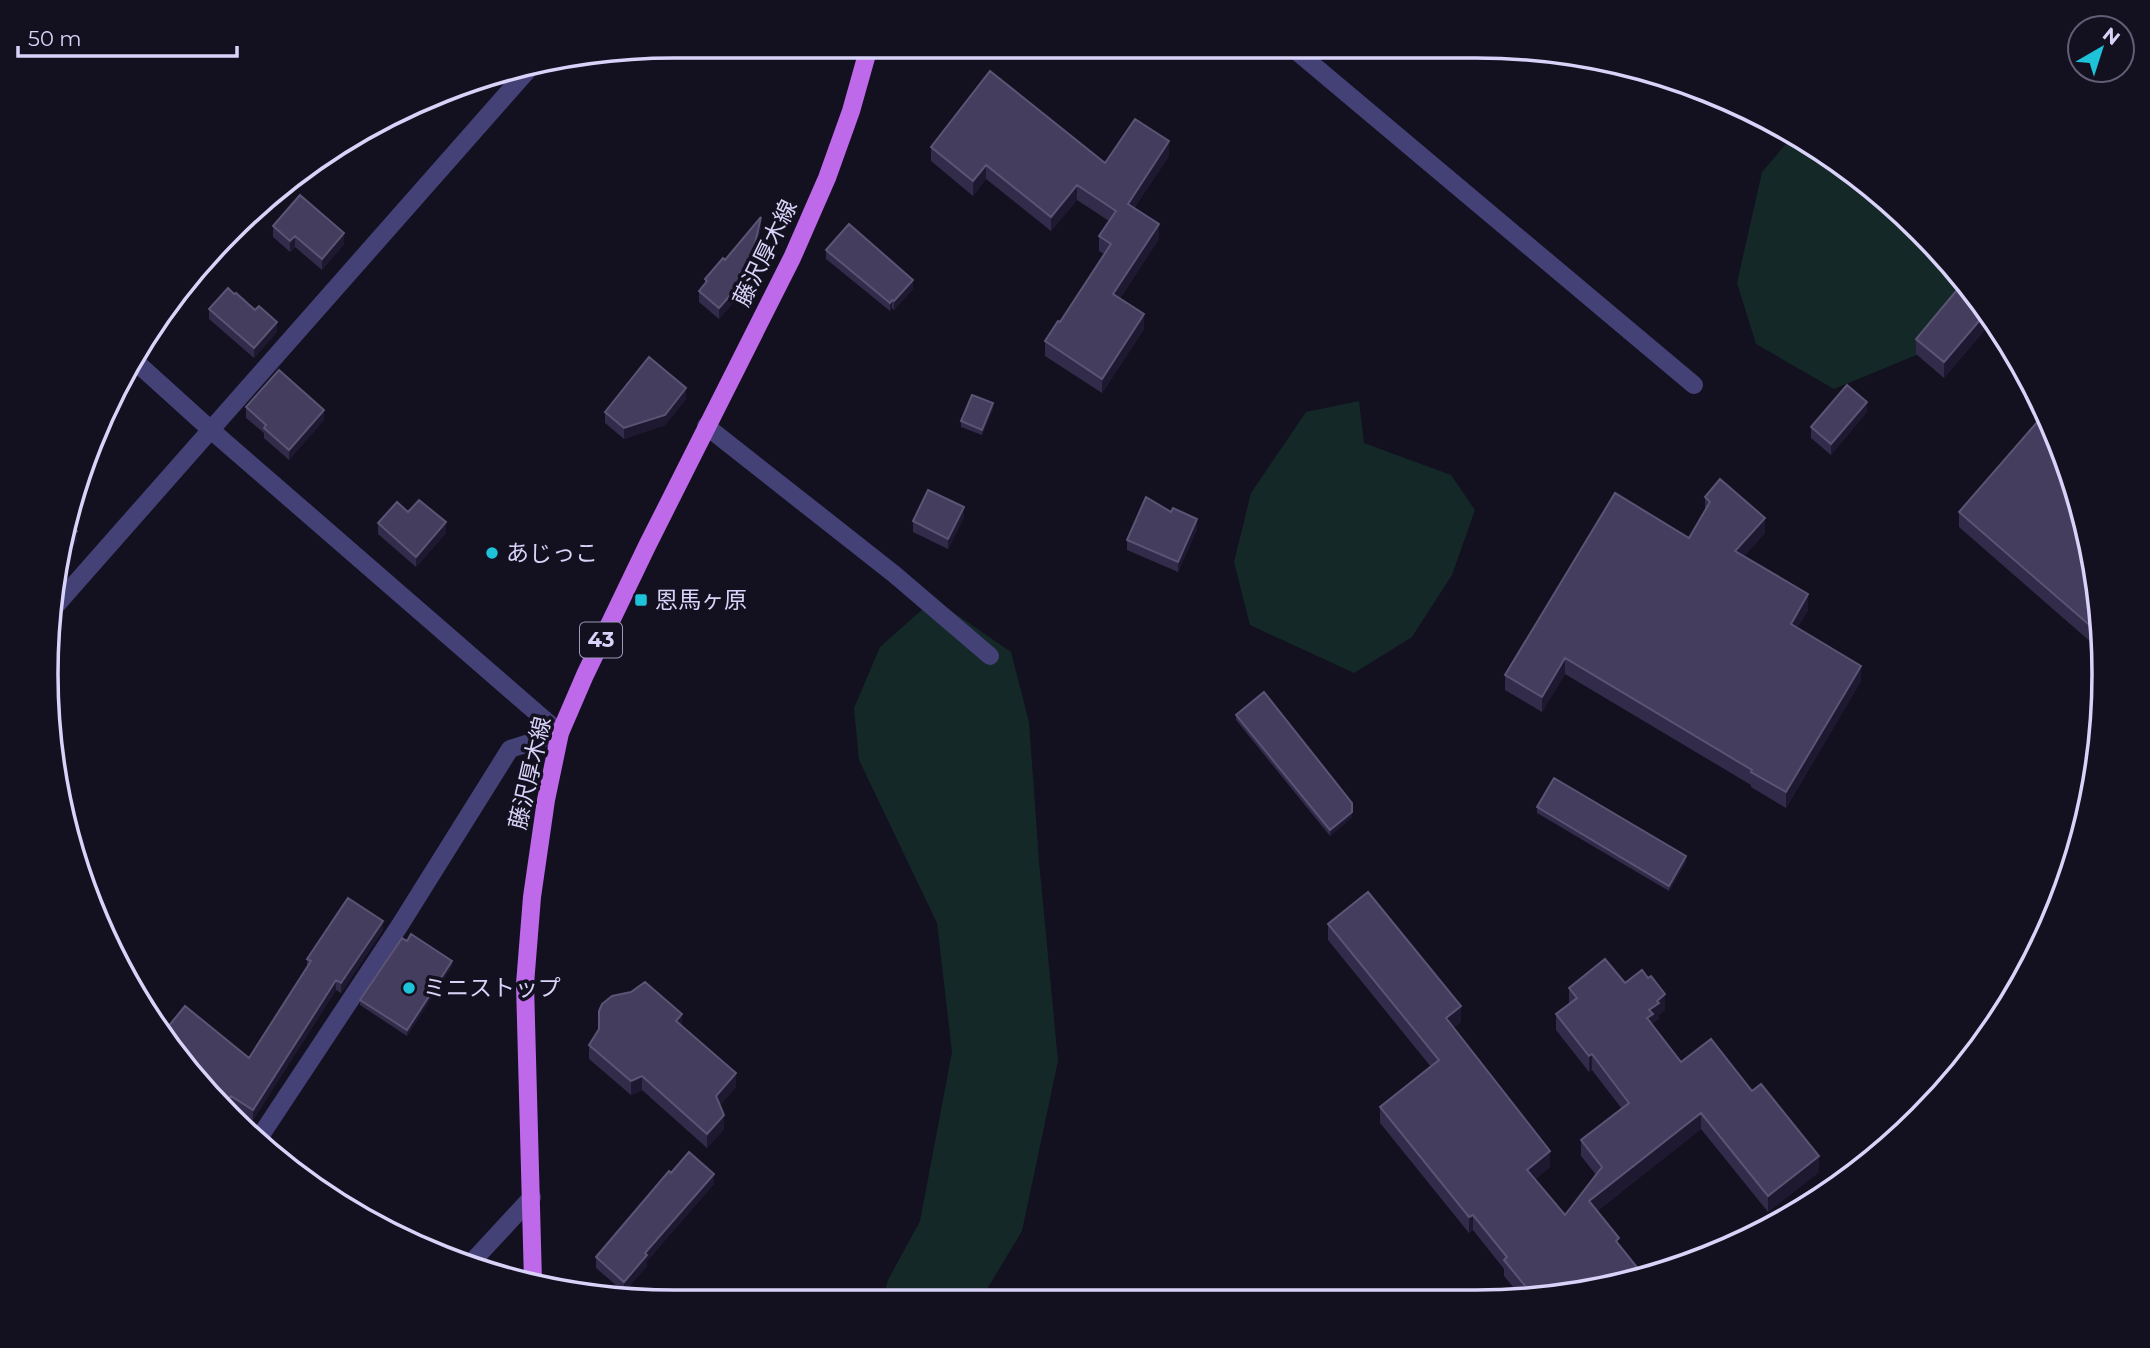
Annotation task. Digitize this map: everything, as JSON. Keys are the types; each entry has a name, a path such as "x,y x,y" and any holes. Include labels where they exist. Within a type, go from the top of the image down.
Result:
{"main road":[{"name":"藤沢厚木線","path":"533,1273 525,984 532,897 546,800 560,733 585,675 706,426 792,258 827,178 851,111 866,58"}],"street":[{"path":"1305,58 1694,385"},
{"path":"63,598 521,78"},
{"path":"140,366 560,733"},
{"path":"706,426 894,574 990,656"},
{"path":"263,1132 400,925 510,749 560,733"},
{"path":"476,1258 532,1197"}],"green space":[{"path":"1787,142 1818,162 1851,185 1912,238 1965,299 1984,327 1834,389 1756,344 1737,283 1762,172"},
{"path":"1359,401 1364,443 1451,475 1475,510 1452,575 1412,637 1354,673 1250,625 1234,562 1251,493 1306,412"},
{"path":"934,599 1011,652 1029,722 1058,1061 1022,1231 986,1290 885,1290 920,1221 952,1052 937,923 859,760 854,708 880,647"}],"building":[{"path":"990,71 1105,163 1135,119 1169,141 1128,204 1159,224 1113,294 1144,314 1102,379 1045,341 1111,244 1099,236 1116,211 1077,185 1051,217 986,165 973,181 931,147"},
{"path":"300,195 344,233 322,259 295,236 290,241 273,226"},
{"path":"761,217 748,275 719,308 699,291 707,281 705,279 723,258 725,260"},
{"path":"849,224 913,280 894,301 890,303 826,250"},
{"path":"228,288 255,310 259,306 277,322 254,348 209,309"},
{"path":"1957,290 1980,320 1944,362 1916,339"},
{"path":"649,357 686,388 665,415 624,428 605,412"},
{"path":"279,370 324,410 289,450 264,428 266,425 246,407"},
{"path":"1847,385 1867,402 1831,444 1811,427"},
{"path":"972,395 993,403 982,430 961,421"},
{"path":"2038,421 2060,476 2071,515 2087,594 2090,626 1959,512"},
{"path":"1720,479 1765,518 1735,551 1808,594 1791,624 1861,666 1786,792 1565,658 1542,697 1505,675 1615,493 1689,538 1710,502 1705,497"},
{"path":"928,490 964,507 948,539 913,521"},
{"path":"1146,497 1171,512 1173,508 1197,519 1178,562 1127,540"},
{"path":"419,500 446,522 416,557 378,523 397,502 408,512"},
{"path":"1264,692 1352,803 1352,812 1330,830 1236,715"},
{"path":"1554,778 1686,856 1669,886 1537,807"},
{"path":"1368,892 1461,1006 1446,1018 1550,1151 1527,1170 1565,1215 1602,1167 1581,1140 1629,1103 1592,1054 1589,1056 1556,1014 1577,998 1569,988 1605,959 1625,983 1642,970 1648,978 1651,976 1665,994 1657,1001 1659,1003 1649,1010 1653,1014 1647,1018 1681,1062 1711,1039 1752,1091 1761,1084 1819,1156 1768,1196 1701,1113 1589,1201 1619,1238 1616,1241 1638,1268 1596,1278 1527,1288 1504,1260 1507,1257 1473,1215 1469,1217 1380,1107 1439,1060 1328,924"},
{"path":"348,898 383,921 341,983 336,980 253,1110 231,1096 229,1099 169,1026 185,1006 249,1058 311,961 307,959"},
{"name":"ミニストップ","path":"411,934 452,961 407,1030 360,1000 402,938 407,941"},
{"path":"645,982 682,1014 676,1021 736,1073 716,1096 724,1115 707,1134 642,1076 631,1081 589,1045 599,1029 599,1011 602,1004 612,996 631,992"},
{"path":"689,1152 714,1174 645,1253 647,1255 624,1282 596,1257 669,1171 671,1173"}],"place":[{"name":"あじっこ","path":"492,553"},
{"name":"恩馬ヶ原","path":"641,600"},
{"name":"ミニストップ","path":"409,988"}]}
